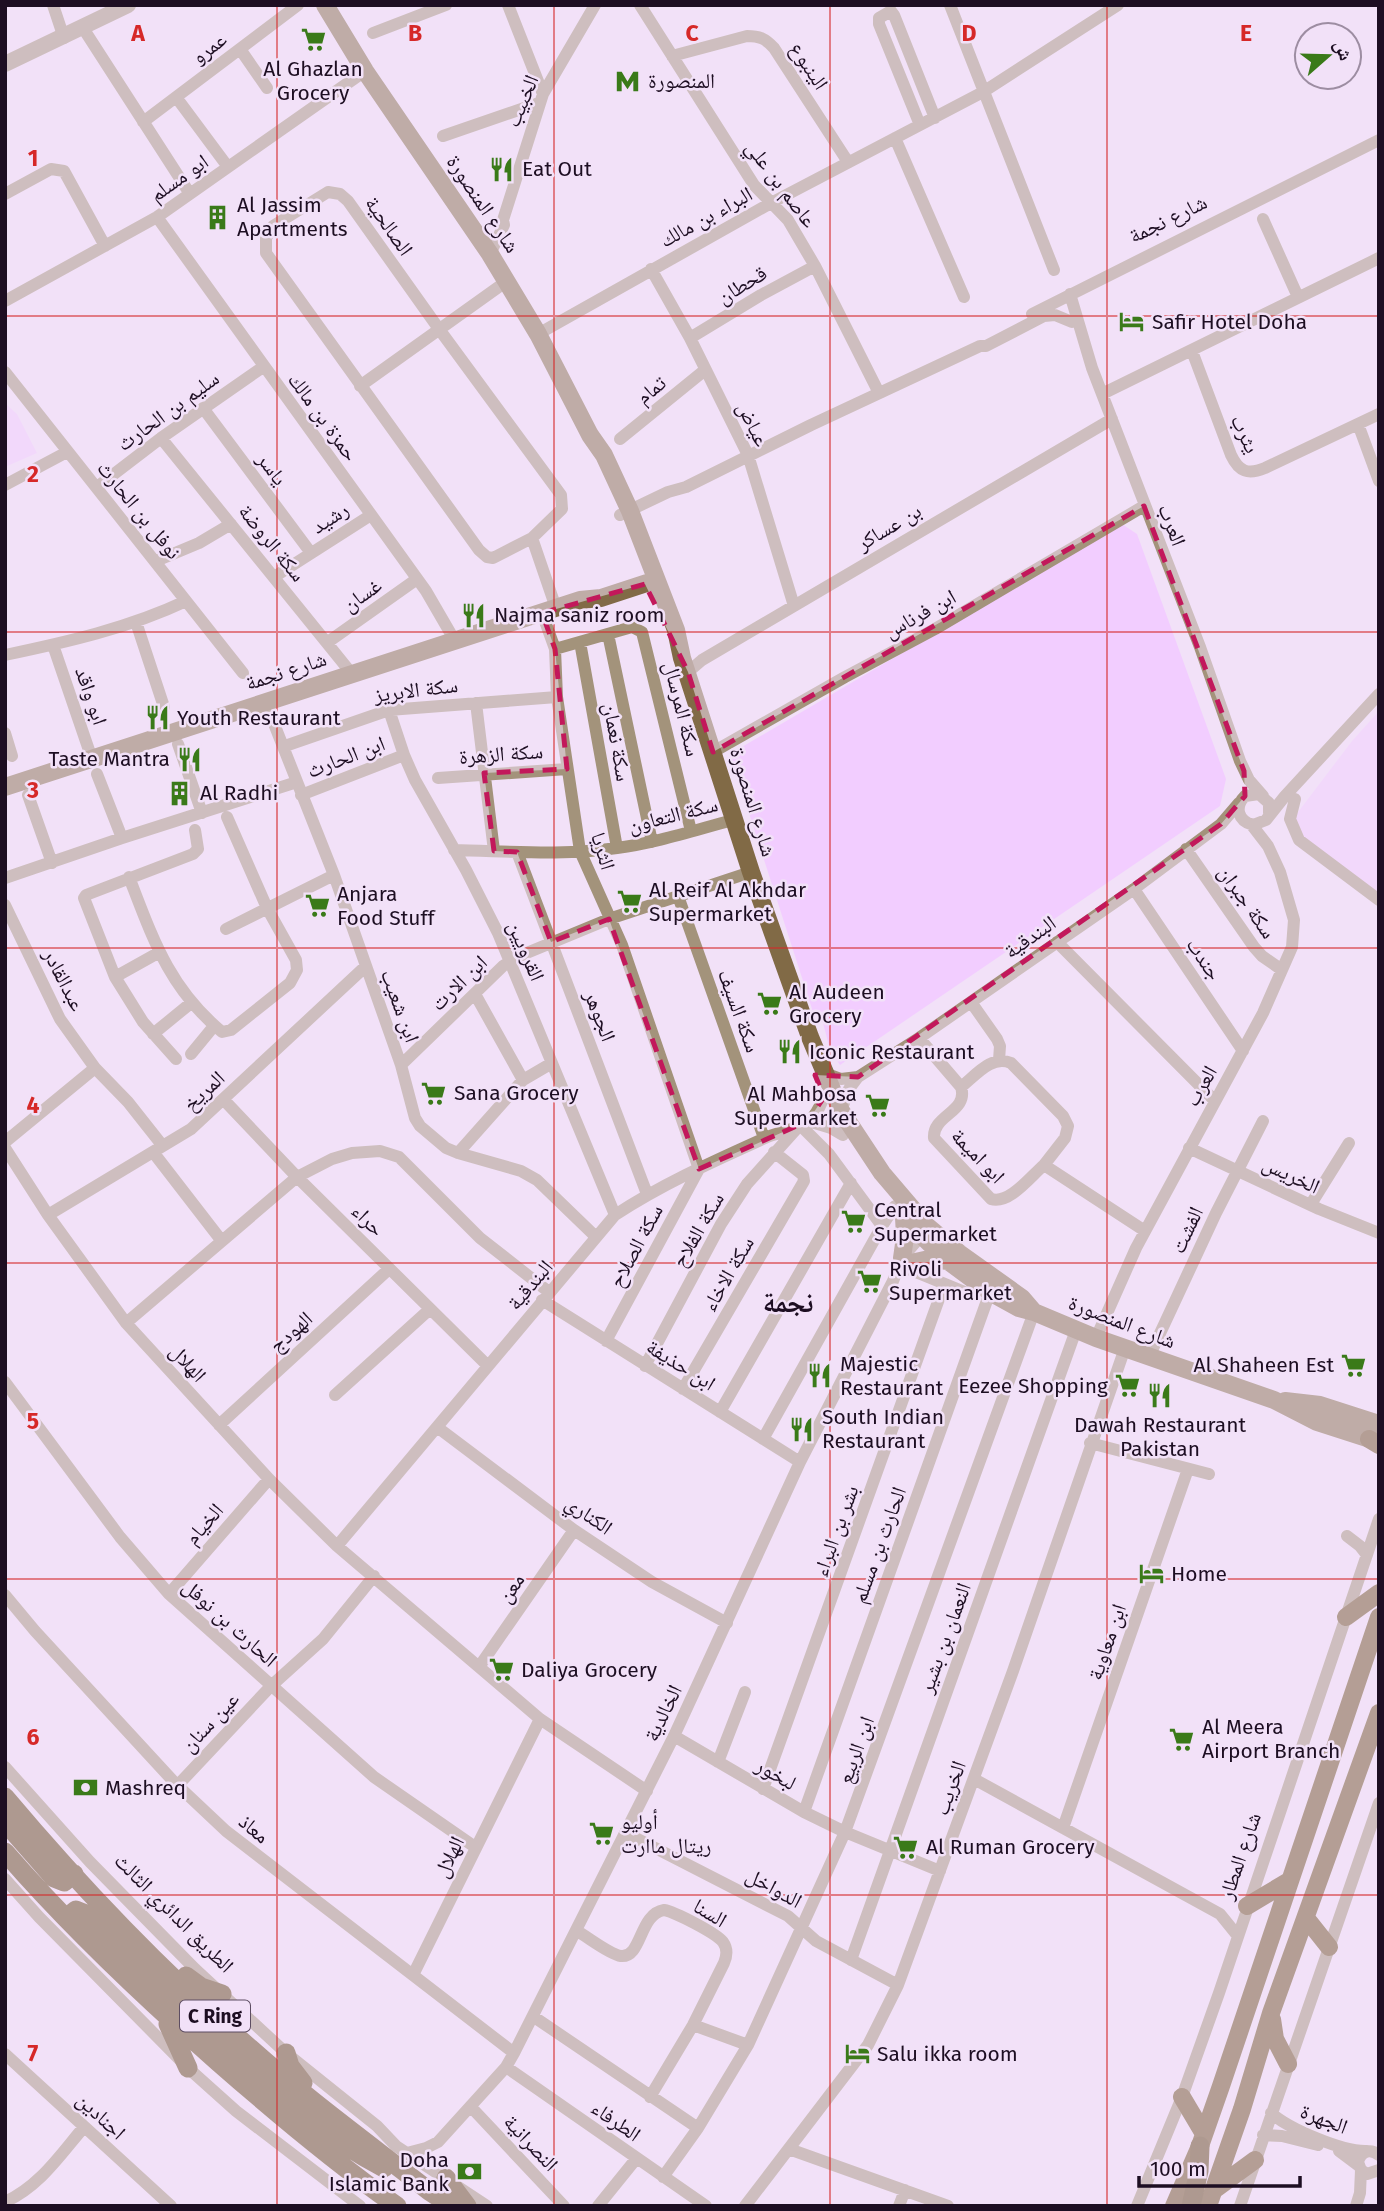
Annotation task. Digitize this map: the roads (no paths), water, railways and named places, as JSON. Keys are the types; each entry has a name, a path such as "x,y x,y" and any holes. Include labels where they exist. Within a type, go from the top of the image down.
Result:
{"highway":[{"name":"الطريق الدائري الثالث","path":"5,1797 152,1957 250,2048 323,2109 452,2206"},
{"path":"5,1822 54,1878 64,1882 74,1874"},
{"name":"C Ring","path":"6,1854 163,2014 271,2109 397,2206"},
{"path":"66,1918 76,1910 86,1914 160,1989 251,2071 326,2133 366,2158 429,2191"},
{"path":"152,1957 201,1987 222,1994"},
{"path":"163,2014 188,2068"},
{"path":"286,2053 294,2072 323,2109"},
{"path":"1191,2206 1199,2171 1202,2140"},
{"path":"440,2174 467,2206"}],"main road":[{"name":"شارع المنصورة","path":"325,5 365,71 486,248 538,334 590,435 604,455 671,643 685,665 733,820 810,1037 841,1111 882,1173 948,1261 1019,1308 1317,1422 1377,1440"},
{"name":"شارع نجمة","path":"5,786 95,767 265,701 580,600 598,590 649,577"},
{"name":"شارع المنصورة","path":"810,1037 808,1049 824,1097 843,1135 874,1181 900,1211 928,1235 1022,1298 1034,1312"},
{"path":"900,1211 906,1263 929,1259 948,1261"},
{"path":"1346,1617 1379,1593"},
{"path":"1174,2206 1202,2140 1379,1618"},
{"path":"1211,2198 1242,2109 1271,2012 1379,1713"},
{"path":"1247,1906 1289,1881"},
{"path":"1306,1918 1329,1947"},
{"path":"1271,2012 1275,2039 1288,2064"},
{"path":"1182,2097 1202,2140"},
{"path":"1211,2198 1255,2160"}],"street":[{"path":"53,5 64,37"},
{"path":"5,64 128,5"},
{"name":"عمرو","path":"143,122 298,5"},
{"path":"373,33 446,5"},
{"path":"443,136 541,99 508,5"},
{"name":"الخبيب","path":"486,248 503,220 541,99 595,5"},
{"name":"عاصم بن علي","path":"640,5 745,172 788,220 879,393"},
{"path":"950,5 1055,270"},
{"name":"البراء بن مالك","path":"538,334 771,203 983,92 1118,5"},
{"path":"920,125 878,21 880,16 895,8 935,118"},
{"path":"83,28 190,194"},
{"name":"الينبوع","path":"672,56 747,36 759,36 767,40 848,162"},
{"path":"240,49 267,88"},
{"name":"ابو مسلم","path":"5,300 157,217 365,71"},
{"path":"176,97 228,167"},
{"path":"895,138 964,297"},
{"name":"شارع نجمة","path":"627,517 675,498 686,487 748,456 980,346 984,341 1046,311 1066,296 1379,139"},
{"path":"5,194 51,169 64,171 105,246"},
{"name":"الصالحية","path":"334,192 345,197 439,330 561,495 562,509 532,538 493,558 482,554 360,386 266,253 265,239 273,226 323,194 334,192"},
{"name":"حمزة بن مالك","path":"157,217 437,607 455,641"},
{"path":"1262,219 1298,298"},
{"path":"1102,394 1379,258"},
{"name":"قحطان","path":"691,338 814,266"},
{"name":"عياض","path":"651,269 691,338 748,456 794,606"},
{"path":"360,386 506,281"},
{"name":"العرب","path":"1066,296 1081,326 1076,327 1200,647 1244,771 1265,798"},
{"path":"1046,311 1076,327"},
{"name":"يثرب","path":"1192,351 1238,469 1251,473 1265,468 1379,414"},
{"name":"سليم بن الحارث","path":"97,487 161,438 263,367"},
{"name":"تمام","path":"620,439 705,370"},
{"name":"نوفل بن الحارث","path":"5,372 243,673"},
{"name":"ياسر","path":"203,408 311,554"},
{"name":"بن عساكر","path":"685,665 702,660 1112,419"},
{"path":"1358,424 1379,481"},
{"name":"سكة الروضة","path":"161,438 352,674"},
{"path":"5,485 67,452"},
{"name":"ابن فرناس","path":"713,752 935,629 1144,506"},
{"name":"رشيد","path":"274,577 371,515"},
{"path":"156,561 199,543 231,524"},
{"path":"532,538 549,610"},
{"name":"غسان","path":"328,642 417,579"},
{"name":"ابو واقد","path":"5,654 53,645 136,622 186,601"},
{"name":"الثريا","path":"549,610 555,649 557,698 580,851 622,945 699,1169"},
{"path":"136,622 164,707"},
{"name":"سكة المرسال","path":"555,649 632,627 638,628 644,635 691,831"},
{"path":"608,634 652,842"},
{"name":"سكة نعمان","path":"580,642 617,848"},
{"name":"ابو واقد","path":"53,645 95,767"},
{"path":"1290,797 1265,798 1255,793 1242,800 1239,813 1247,823 1258,824 1267,817 1290,797 1379,694"},
{"name":"سكة الابريز","path":"285,746 389,710 557,698"},
{"name":"ابن شعيب","path":"265,701 334,875 401,1065 415,1118 420,1126 446,1148 521,1171 537,1180 595,1236"},
{"path":"476,703 494,850"},
{"name":"القرويين","path":"389,710 404,755 427,804 476,888 510,961 615,1215"},
{"path":"5,733 12,756"},
{"path":"178,744 202,813"},
{"name":"ابن الحارث","path":"5,878 202,813 299,788 404,755"},
{"path":"95,767 122,838"},
{"name":"سكة الزهرة","path":"438,778 567,769"},
{"name":"العرب","path":"1242,800 1244,771"},
{"path":"28,795 52,863"},
{"path":"1290,797 1290,819 1299,840 1379,900"},
{"path":"1265,798 1267,817"},
{"name":"البندقية","path":"858,1077 919,1038 1133,889 1221,824 1242,800"},
{"path":"129,877 158,953 191,1003 222,1032 231,1030 290,983 297,970 296,960 267,908 227,817"},
{"name":"العرب","path":"1267,817 1268,846"},
{"name":"سكة التعاون","path":"454,850 517,852 617,848 652,842 733,820"},
{"name":"العرب","path":"1096,1338 1145,1231 1243,1051 1292,947 1294,920 1280,872 1268,846 1247,823"},
{"name":"البندقية","path":"1221,824 1247,823"},
{"path":"176,1059 153,1034 115,977 84,898 129,877 196,852 198,842 194,830"},
{"name":"سكة جبران","path":"1186,849 1254,947 1262,957 1282,970"},
{"name":"الجوهر","path":"517,852 647,1194"},
{"name":"ابن الارت","path":"401,1065 510,961 609,919 751,872"},
{"path":"226,929 334,875"},
{"name":"جندب","path":"1133,889 1243,1051"},
{"name":"سكة السيف","path":"678,896 764,1138"},
{"name":"عبدالقادر","path":"5,905 60,1019 94,1068 128,1102 221,1240"},
{"path":"1057,942 1214,1100"},
{"path":"115,977 158,953"},
{"name":"المريخ","path":"48,1215 191,1129 366,966"},
{"path":"475,994 523,1080"},
{"path":"971,1002 997,1039 1000,1046 999,1060"},
{"path":"153,1034 191,1003"},
{"path":"191,1054 214,1026"},
{"path":"919,1038 961,1087"},
{"name":"ابو اميمة","path":"999,1060 1011,1063 1066,1121 1068,1132 1044,1165 1006,1198 996,1201 986,1195 936,1141 933,1133 936,1125 963,1099 961,1087 993,1062 999,1060"},
{"path":"458,1153 523,1080 552,1063"},
{"path":"5,1142 94,1068"},
{"path":"825,1073 841,1079 858,1077"},
{"path":"841,1111 849,1089 858,1077"},
{"path":"804,1123 815,1115 824,1097"},
{"name":"حراء","path":"223,1099 297,1177 488,1366"},
{"name":"الفشت","path":"1149,1357 1263,1121"},
{"path":"804,1123 831,1128 843,1135"},
{"path":"804,1123 882,1226"},
{"name":"البندقية","path":"337,1546 615,1215 647,1194 764,1138 804,1123"},
{"name":"سكة الفلاح","path":"645,1366 721,1224 747,1184 774,1152 804,1123"},
{"path":"1311,1204 1349,1143"},
{"name":"الخريس","path":"1189,1148 1379,1233"},
{"name":"الهلال","path":"5,1150 125,1323 269,1479 337,1546 540,1719 647,1790"},
{"name":"ابن حذيفة","path":"297,1177 352,1153 380,1151 399,1157 480,1238 545,1296 606,1341 800,1462"},
{"name":"سكة الاخاء","path":"683,1389 805,1178 774,1152"},
{"path":"1044,1165 1145,1231"},
{"name":"سكة الصلاح","path":"606,1341 699,1169"},
{"path":"125,1323 297,1177"},
{"path":"720,1412 851,1183"},
{"path":"763,1439 882,1226 900,1211"},
{"name":"الخالدية","path":"407,2153 438,2142 506,2067 514,2053 674,1736 800,1462 892,1281 928,1235"},
{"path":"906,1263 944,1286 967,1293 985,1288"},
{"name":"الهودج","path":"219,1425 389,1269"},
{"name":"بشر بن البراء","path":"764,1789 944,1286"},
{"name":"الحارث بن مسلم","path":"804,1812 985,1288"},
{"path":"335,1395 430,1309"},
{"name":"ابن الربيع","path":"663,2177 698,2127 748,2045 845,1832 1034,1312"},
{"name":"النعمان بن بشير","path":"851,1960 1076,1330"},
{"name":"الخريب","path":"745,2206 868,2045 898,1985 974,1779 1125,1348"},
{"name":"الحارث بن نوفل","path":"5,1382 120,1537 169,1594 382,1783 475,1847"},
{"name":"الكناري","path":"438,1427 574,1530 652,1582 727,1623"},
{"path":"1090,1443 1209,1474"},
{"name":"ابن معاوية","path":"1063,1828 1188,1469"},
{"name":"الخيام","path":"169,1594 269,1479"},
{"name":"شارع المطار","path":"1137,2206 1182,2097 1219,1993 1379,1519"},
{"name":"معن","path":"479,1667 574,1530"},
{"path":"1347,1536 1367,1555"},
{"path":"271,1686 323,1639 374,1576"},
{"name":"معاذ","path":"5,1595 178,1785 252,1853 514,2053"},
{"name":"عين سنان","path":"178,1785 271,1686"},
{"path":"719,1762 745,1692"},
{"name":"الهلال","path":"413,1976 540,1719"},
{"name":"لبخور","path":"674,1736 804,1812 940,1871"},
{"name":"الطريق الدائري الثالث","path":"5,1767 90,1862 222,1994 286,2053 377,2126 396,2146 487,2206"},
{"path":"974,1779 1220,1914 1237,1935"},
{"path":"1240,2206 1379,1803"},
{"name":"الدواخل","path":"626,1833 788,1916 816,1941 898,1985"},
{"path":"5,1879 188,2068 236,2111 360,2206"},
{"path":"1220,1914 1247,1906"},
{"name":"السنا","path":"577,1931 618,1955 628,1955 634,1951 649,1918 664,1910 722,1940 727,1951 727,1957 693,2025 650,2097"},
{"path":"534,2017 698,2127"},
{"path":"693,2025 748,2045"},
{"name":"اجنادين","path":"5,2054 171,2206"},
{"name":"الطرفاء","path":"506,2067 705,2206"},
{"name":"النصرانية","path":"471,2107 564,2206"},
{"name":"الجهرة","path":"1271,2113 1299,2131 1352,2150 1373,2153"},
{"path":"5,2202 21,2201 84,2127"},
{"name":"الجهرة","path":"1263,2135 1287,2137 1340,2152 1368,2170"},
{"path":"438,2142 433,2157 440,2174"},
{"path":"789,2149 948,2206"},
{"path":"1358,2199 1368,2170 1360,2157 1373,2153"},
{"path":"598,2206 636,2159"},
{"path":"899,2206 905,2190"}],"place":[{"name":"Al Ghazlan Grocery","path":"313,40"},
{"name":"المنصورة","path":"628,81"},
{"name":"Eat Out","path":"502,169"},
{"name":"Al Jassim Apartments","path":"217,217"},
{"name":"Safir Hotel Doha","path":"1132,322"},
{"name":"Najma saniz room","path":"474,615"},
{"name":"Youth Restaurant","path":"157,718"},
{"name":"Taste Mantra","path":"190,759"},
{"name":"Al Radhi","path":"180,793"},
{"name":"Al Reif Al Akhdar Supermarket","path":"629,902"},
{"name":"Anjara Food Stuff","path":"317,906"},
{"name":"Al Audeen Grocery","path":"769,1004"},
{"name":"Iconic Restaurant","path":"789,1052"},
{"name":"Sana Grocery","path":"434,1093"},
{"name":"Al Mahbosa Supermarket","path":"877,1106"},
{"name":"Central Supermarket","path":"854,1222"},
{"name":"Rivoli Supermarket","path":"869,1281"},
{"name":"Al Shaheen Est","path":"1354,1365"},
{"name":"Majestic Restaurant","path":"820,1376"},
{"name":"Eezee Shopping","path":"1128,1386"},
{"name":"Dawah Restaurant Pakistan","path":"1160,1396"},
{"name":"South Indian Restaurant","path":"802,1429"},
{"name":"Home","path":"1151,1574"},
{"name":"Daliya Grocery","path":"501,1670"},
{"name":"Al Meera Airport Branch","path":"1182,1739"},
{"name":"Mashreq","path":"85,1788"},
{"name":"أوليو ريتال ماارت","path":"601,1834"},
{"name":"Al Ruman Grocery","path":"906,1847"},
{"name":"Salu ikka room","path":"857,2054"},
{"name":"Doha Islamic Bank","path":"469,2172"}],"district":[{"name":"نجمة","path":"788,1302"}]}
